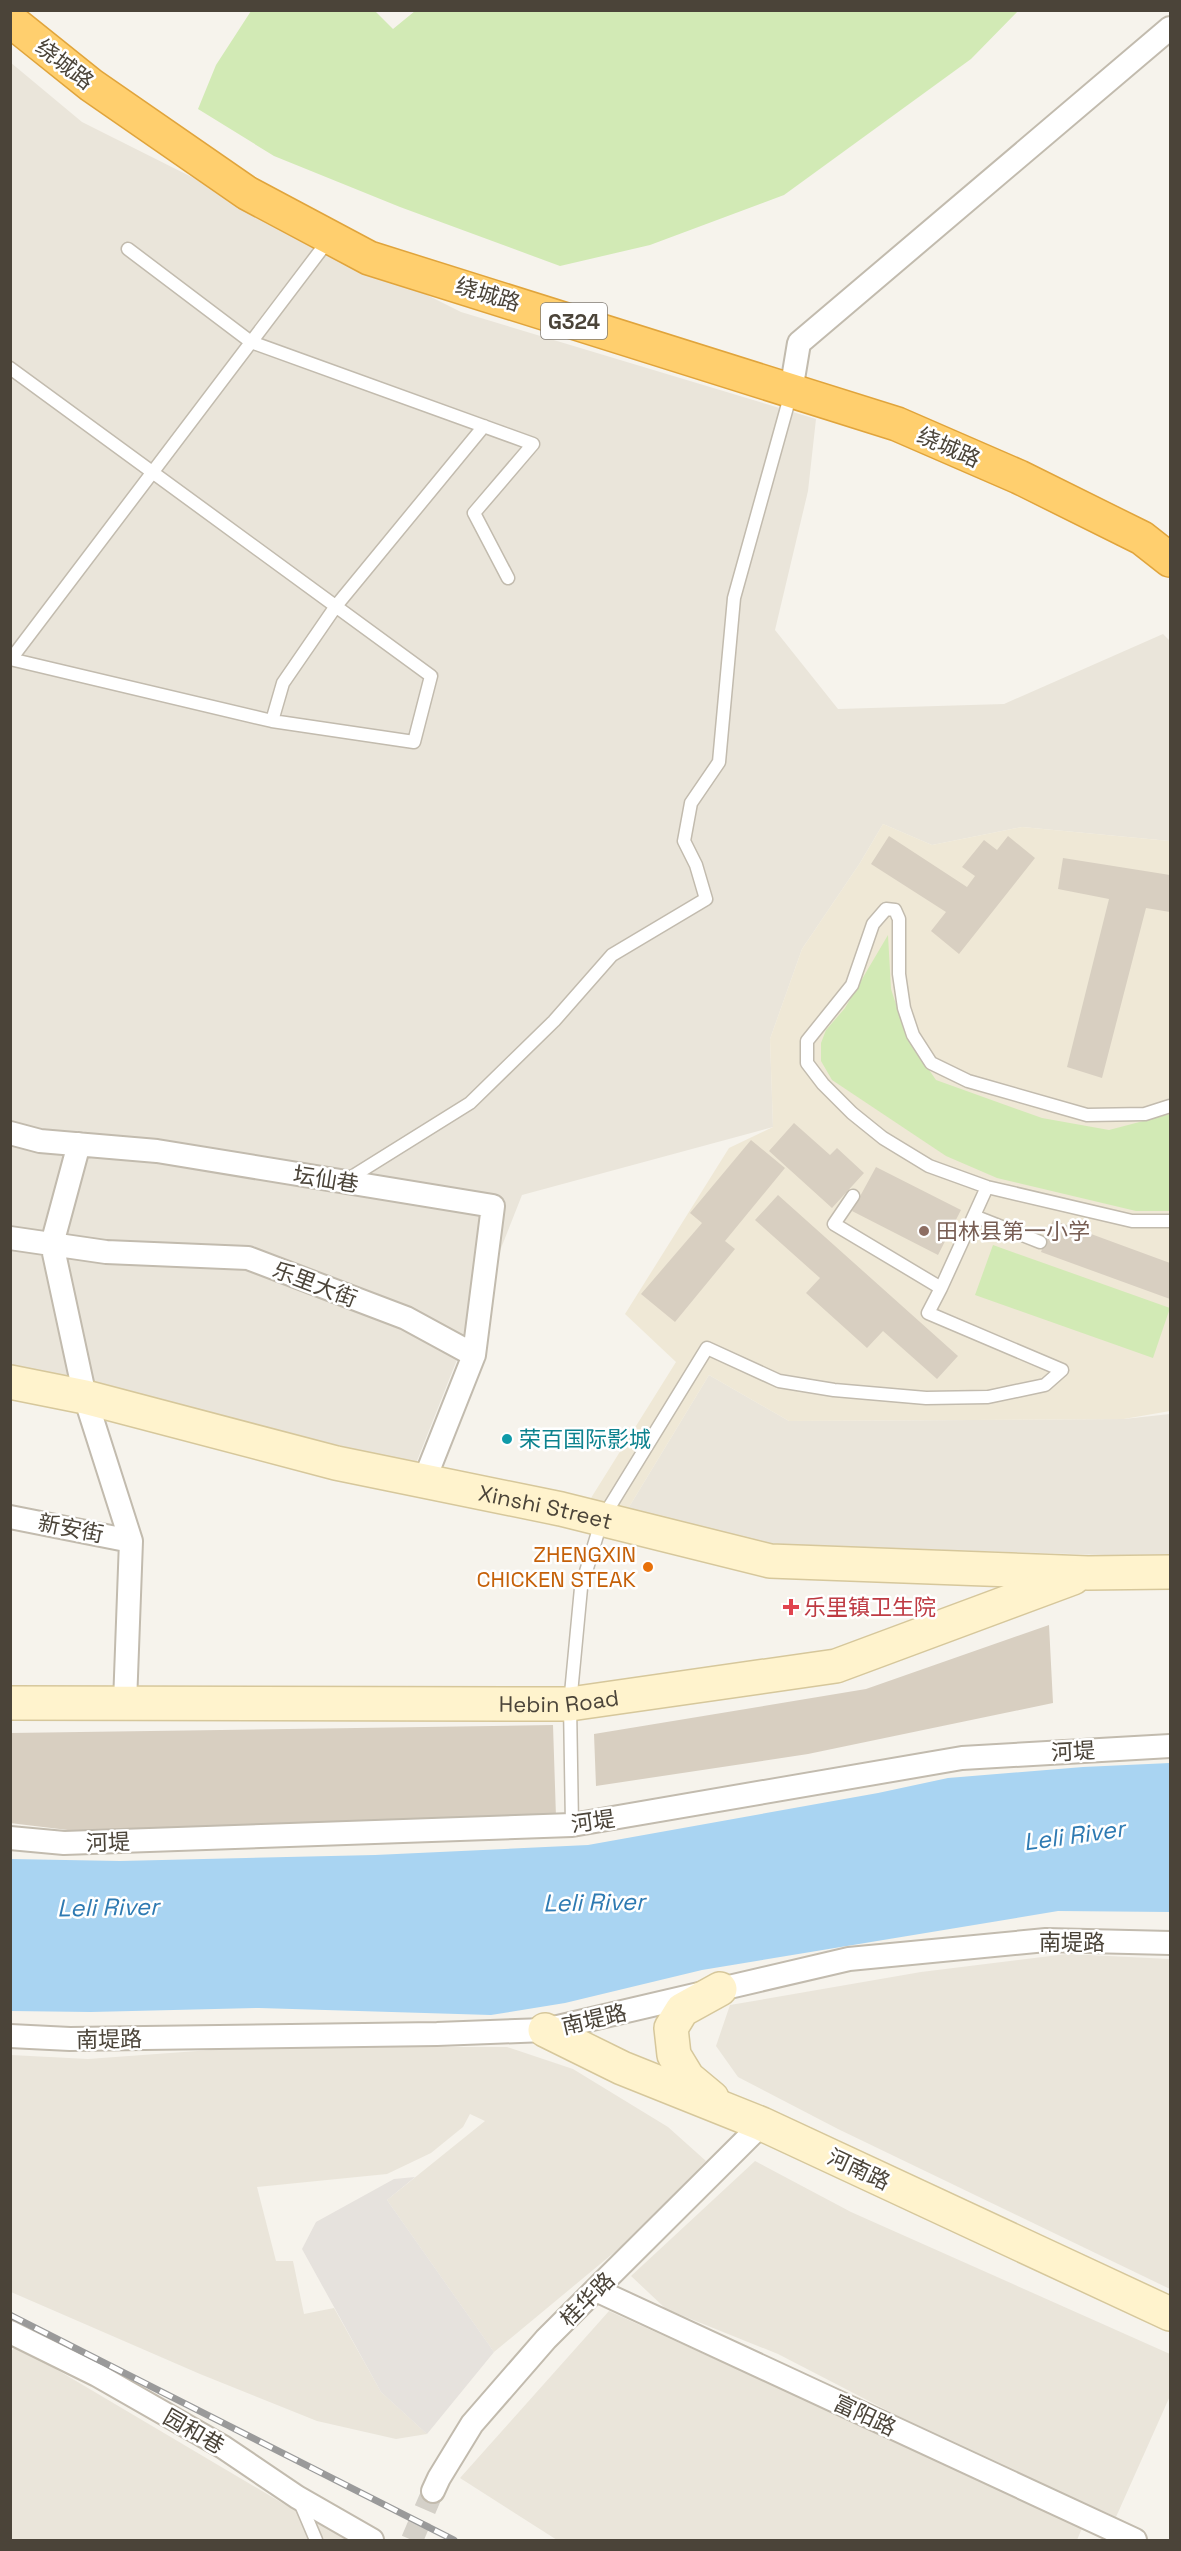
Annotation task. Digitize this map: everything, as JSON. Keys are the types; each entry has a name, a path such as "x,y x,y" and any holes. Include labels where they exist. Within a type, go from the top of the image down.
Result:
{"highway":[{"name":"绕城路","path":"10,20 91,85 247,193 369,258 897,424 1009,473 1142,537 1170,560"}],"street":[{"path":"791,391 799,343 1170,28"},
{"name":"坛仙巷","path":"10,1133 40,1141 158,1151 493,1206 474,1355"},
{"path":"79,1144 52,1244 85,1397 131,1541 125,1703"},
{"name":"乐里大街","path":"10,1238 106,1252 248,1258 406,1318 474,1355"},
{"path":"424,1481 474,1355"},
{"name":"Xinshi Street","path":"10,1382 85,1397 336,1463 602,1519 770,1561 1088,1573 1170,1572"},
{"name":"新安街","path":"10,1517 131,1541"},
{"path":"1001,1569 1017,1574 1023,1581 1023,1586 1001,1605"},
{"name":"Hebin Road","path":"10,1703 570,1704 836,1666 1088,1573"},
{"name":"河堤","path":"10,1838 64,1844 572,1825 962,1758 1170,1746"},
{"name":"南堤路","path":"10,2036 70,2039 437,2034 545,2030 849,1959 1046,1940 1170,1943"},
{"path":"720,1989 682,2010 671,2028 674,2055 688,2078 725,2109"},
{"name":"河南路","path":"545,2030 622,2067 762,2124 1170,2314"},
{"name":"桂华路","path":"433,2491 472,2424 546,2339 762,2124"},
{"name":"富阳路","path":"596,2290 1135,2541"},
{"name":"园和巷","path":"10,2332 96,2375 223,2447 297,2497 372,2541"}],"lane":[{"path":"10,368 152,472 336,606 431,676 414,742 272,721 11,659 152,472 251,342 330,237"},
{"path":"128,249 251,342 533,444 474,513 508,578"},
{"path":"344,1182 470,1103 554,1021 612,955 706,899 696,865 684,841 691,804 719,762 734,598 791,391"},
{"path":"272,721 283,683 336,606 484,426"},
{"path":"1170,1106 1145,1114 1087,1115 968,1081 931,1062 913,1035 904,1008 899,974 899,919 895,910 886,909 873,924 852,985 807,1041 807,1063 852,1113 883,1138 929,1166 987,1186 1132,1221 1170,1221"},
{"path":"572,1825 570,1704 581,1588 602,1519 707,1348 779,1381 834,1390 926,1398 988,1397 1045,1386 1062,1370 927,1313 941,1288 987,1186"},
{"path":"853,1196 834,1224 941,1288"},
{"path":"974,1215 1040,1242"},
{"path":"297,2497 316,2541"}],"shaded area":[{"path":"10,62 82,122 461,312 816,419 808,491 775,630 838,709 1004,704 1163,634 1170,641 1170,841 1022,827 932,845 883,824 860,863 802,949 770,1039 773,1127 522,1195 415,1466 11,1366"},
{"name":"田林县第一小学","path":"883,824 932,845 1022,827 1170,841 1170,1411 1124,1419 789,1421 709,1375 626,1512 591,1498 676,1362 625,1314 729,1148 773,1127 770,1039 802,949 860,863"},
{"path":"709,1375 789,1421 1124,1419 1170,1414 1170,1557 750,1544 626,1512"},
{"path":"1067,1954 1170,1959 1170,2289 838,2129 738,2077 716,2046 730,2005 921,1972"},
{"path":"252,2047 507,2047 573,2069 668,2127 706,2161 628,2241 494,2352 387,2200 485,2121 470,2114 463,2127 431,2153 387,2174 257,2187 276,2261 293,2261 304,2314 334,2308 381,2392 427,2434 396,2439 317,2421 200,2374 11,2292 11,2055 88,2059"},
{"path":"755,2161 851,2212 1170,2354 1170,2396 1116,2517 952,2444 778,2354 666,2309 631,2276"},
{"path":"415,2177 387,2200 494,2352 427,2434 381,2392 302,2249 316,2222 394,2179"},
{"path":"609,2311 1083,2526 1077,2540 557,2540 460,2478"},
{"path":"17,2346 289,2507 353,2540 11,2540 10,2352"}],"green space":[{"path":"251,11 375,11 393,29 415,11 1018,11 971,59 784,195 650,245 560,266 400,207 274,156 198,109 216,65"},
{"path":"888,935 891,989 907,1038 936,1080 1042,1118 1109,1130 1170,1114 1170,1211 1136,1211 997,1178 946,1156 832,1080 821,1061 821,1043 826,1030 845,1008"},
{"path":"993,1245 1170,1308 1153,1358 975,1295"}],"water":[{"name":"Leli River","path":"1170,1763 1170,1912 1058,1911 702,1970 565,2003 491,2015 259,2008 91,2012 11,2011 11,1859 120,1861 375,1855 588,1845 878,1793 948,1778 1083,1767"}],"building":[{"path":"889,836 967,887 975,876 962,867 984,840 997,850 1008,836 1035,858 959,954 931,931 946,912 871,864"},
{"path":"1063,858 1170,875 1170,912 1146,908 1102,1078 1067,1067 1109,899 1058,889"},
{"path":"794,1123 830,1155 837,1148 864,1173 832,1208 769,1151"},
{"path":"751,1140 785,1168 725,1241 735,1249 675,1322 641,1294 702,1223 690,1213"},
{"path":"876,1167 961,1210 938,1255 852,1211"},
{"path":"778,1195 958,1356 937,1379 883,1331 867,1348 806,1293 820,1278 755,1220"},
{"path":"1053,1220 1170,1263 1170,1299 1041,1252"},
{"path":"1049,1625 1053,1703 808,1754 596,1786 594,1734 866,1689"},
{"path":"553,1725 556,1817 76,1831 10,1823 10,1733"}],"tunnel":[{"path":"412,2540 433,2491"}],"railway":[{"path":"10,2315 454,2540"}],"place":[{"name":"田林县第一小学","path":"924,1231"},
{"name":"荣百国际影城","path":"507,1439"},
{"name":"ZHENGXIN CHICKEN STEAK","path":"648,1567"},
{"name":"乐里镇卫生院","path":"791,1607"}]}
